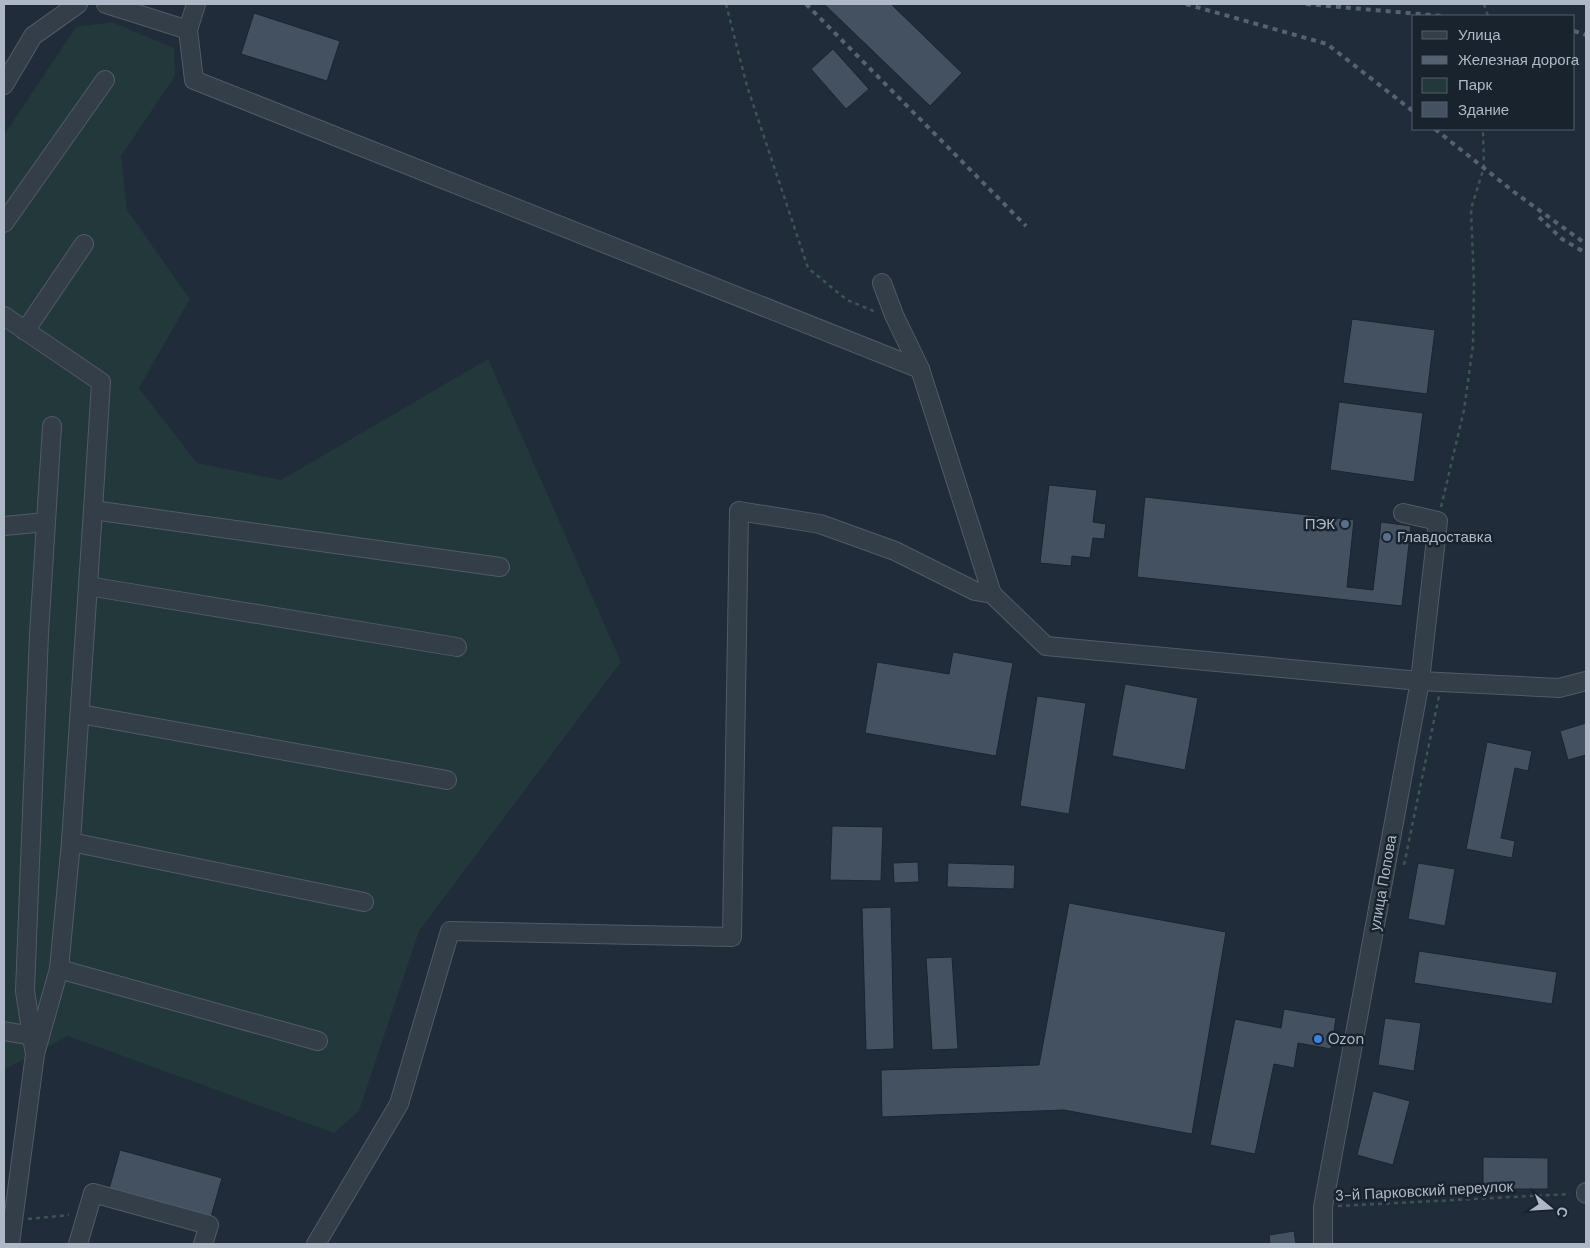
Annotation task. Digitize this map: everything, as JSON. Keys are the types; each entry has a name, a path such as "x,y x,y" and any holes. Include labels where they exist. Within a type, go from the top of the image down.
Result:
{"street":[{"path":"4,86 33,36 78,4"},
{"path":"106,4 188,30"},
{"path":"196,4 188,30 194,80 920,369"},
{"path":"4,223 105,80"},
{"path":"25,331 84,244"},
{"path":"882,283 894,315 920,369 992,594 1046,646 1420,682 1559,688 1586,681"},
{"path":"4,316 102,382 71,842 59,969 35,1054 10,1189 13,1221 10,1244"},
{"path":"35,1054 24,991 52,426"},
{"path":"93,510 500,567"},
{"path":"316,1244 400,1104 450,930 732,937 739,511 820,524 895,552 975,591 992,594"},
{"path":"1403,513 1438,521"},
{"name":"улица Попова","path":"1323,1244 1323,1207 1420,682 1438,521"},
{"path":"4,526 46,522"},
{"path":"88,586 457,647"},
{"path":"80,714 447,780"},
{"path":"71,842 364,902"},
{"path":"59,969 318,1041"},
{"path":"4,1031 32,1036"},
{"path":"78,1244 93,1192 209,1225 203,1244"}],"path":[{"path":"726,4 747,86 808,268 847,300 869,310 894,315"},
{"path":"1438,521 1464,410 1473,345 1474,284 1470,209 1484,167 1483,130"},
{"name":"3-й Парковский переулок","path":"1323,1207 1586,1193"},
{"path":"13,1221 88,1213"}],"green space":[{"path":"112,22 174,48 175,76 121,156 127,210 190,299 139,388 197,463 281,480 488,359 621,662 419,931 359,1111 334,1133 68,1036 4,1070 4,135 76,27"}],"building":[{"path":"824,4 891,4 962,73 930,106"},
{"path":"254,13 340,41 327,81 241,54"},
{"path":"833,49 869,89 846,109 811,69"},
{"path":"1352,319 1435,330 1427,394 1343,383"},
{"path":"1339,402 1423,413 1414,482 1330,470"},
{"path":"1049,485 1097,490 1093,522 1106,524 1104,539 1093,538 1090,558 1072,556 1071,566 1040,563"},
{"path":"1145,497 1354,520 1347,587 1373,590 1381,522 1411,526 1402,606 1137,577"},
{"path":"953,652 1013,663 996,756 865,733 877,662 949,674"},
{"path":"1125,684 1198,698 1185,770 1112,756"},
{"path":"1037,696 1086,703 1069,814 1020,806"},
{"path":"1586,723 1586,755 1568,760 1560,731"},
{"path":"1487,742 1532,751 1528,771 1515,768 1501,838 1515,841 1512,858 1466,849"},
{"path":"832,826 883,827 881,881 830,880"},
{"path":"918,862 919,882 894,883 893,863"},
{"path":"948,863 1015,865 1014,889 947,887"},
{"path":"1418,863 1455,869 1445,926 1408,919"},
{"path":"1069,903 1226,932 1192,1134 1064,1110 882,1117 881,1070 1039,1065"},
{"path":"891,907 894,1049 866,1050 862,908"},
{"path":"1419,951 1557,972 1552,1004 1414,983"},
{"path":"952,957 958,1049 932,1050 926,958"},
{"path":"1284,1009 1336,1018 1331,1049 1298,1043 1294,1068 1274,1064 1255,1154 1210,1145 1235,1019 1281,1028"},
{"path":"1385,1018 1421,1023 1414,1071 1378,1065"},
{"path":"1373,1091 1410,1101 1393,1165 1357,1155"},
{"path":"120,1150 222,1178 211,1217 109,1189"},
{"path":"1483,1157 1548,1158 1548,1189 1483,1189"},
{"path":"1294,1231 1296,1244 1270,1244 1269,1235"}],"railway":[{"path":"806,4 1026,226"},
{"path":"1186,4 1327,44 1412,110"},
{"path":"1306,4 1431,15"},
{"path":"1575,31 1586,35"},
{"path":"1436,130 1514,192 1586,244"},
{"path":"1539,217 1562,239 1586,253"}],"place":[{"name":"ПЭК","path":"1345,524"},
{"name":"Главдоставка","path":"1387,537"},
{"name":"Ozon","path":"1318,1039"}]}
